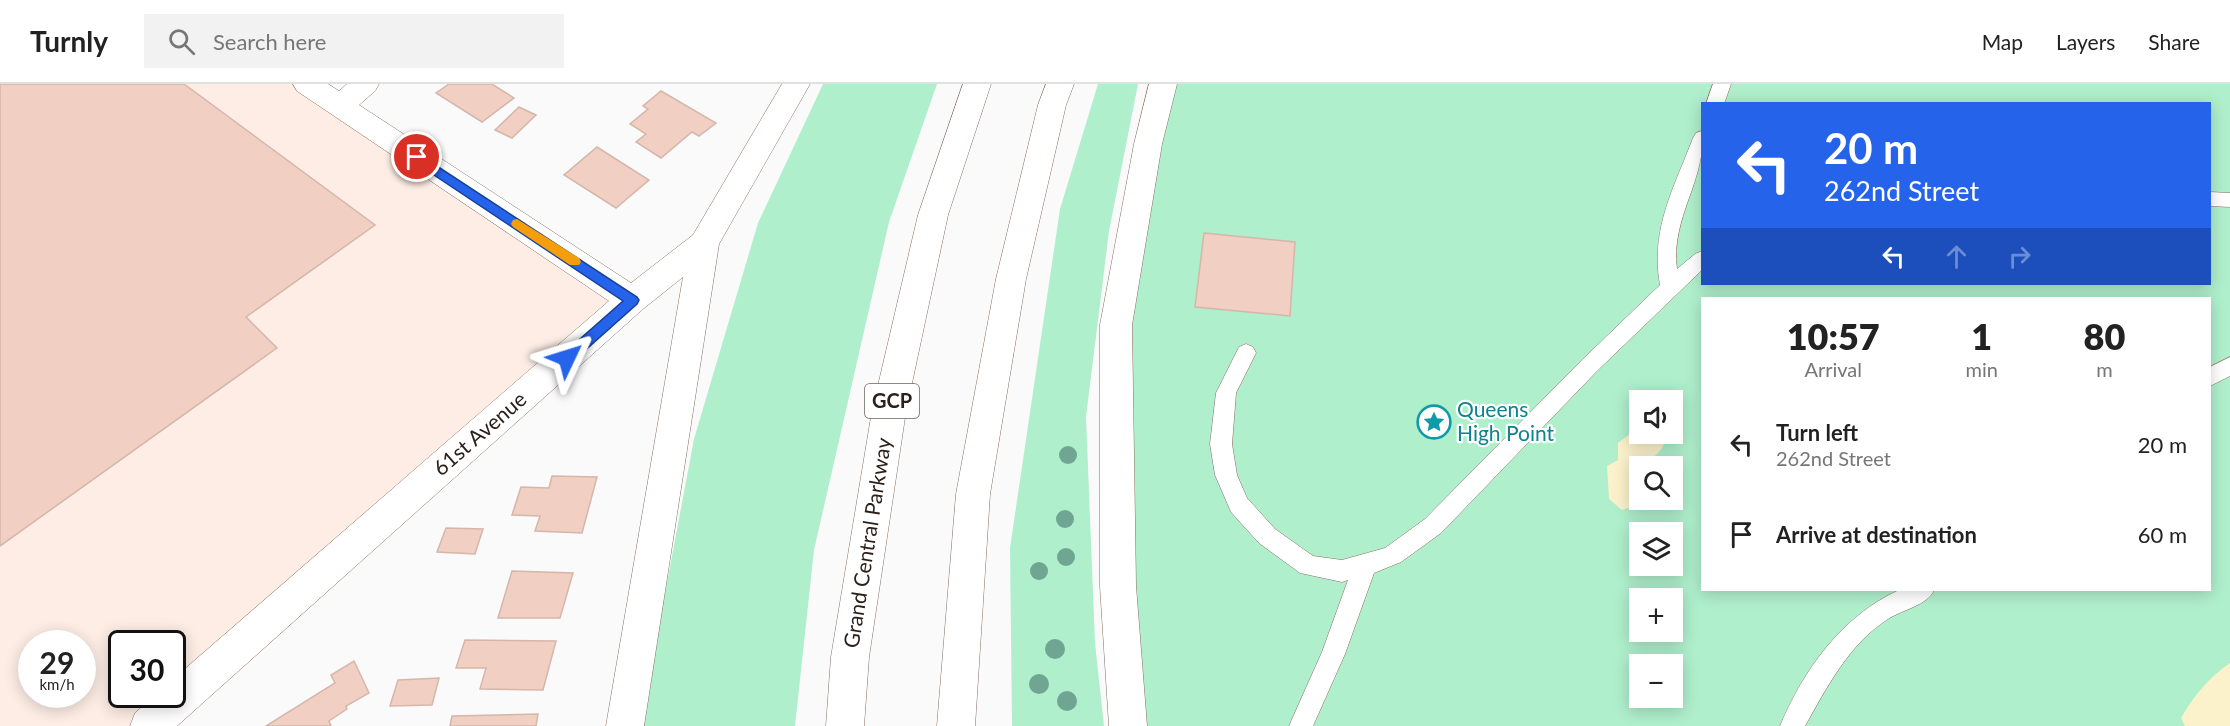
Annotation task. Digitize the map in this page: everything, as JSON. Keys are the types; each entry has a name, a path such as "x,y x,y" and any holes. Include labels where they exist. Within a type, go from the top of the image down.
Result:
{"main road":[{"path":"307,84 633,300"},
{"path":"340,106 365,84"},
{"name":"61st Avenue","path":"149,726 633,300 704,243 796,84"},
{"name":"Grand Central Parkway","path":"845,726 850,657 890,411 933,215 977,84"},
{"path":"956,726 973,494 1011,279 1052,105 1060,84"},
{"path":"1128,726 1118,586 1116,326 1148,144 1163,84"},
{"path":"625,726 704,243"}],"lane":[{"path":"1716,102 1722,84"},
{"path":"1670,287 1664,262 1667,233 1675,204 1701,140"},
{"path":"2211,199 2230,200"},
{"path":"1246,353 1226,393 1221,444 1226,475 1239,505 1267,536 1308,566 1342,571 1365,566 1393,555 1433,526 1670,287 1701,260"},
{"path":"2211,376 2230,366"},
{"path":"1300,726 1333,654 1365,566"},
{"path":"1792,726 1832,658 1856,628 1892,603 1921,591"}],"shaded area":[{"path":"0,84 307,84 612,287 621,310 186,693 186,630 108,630 108,708 169,708 149,726 0,726"}],"green space":[{"path":"823,84 937,84 889,222 814,550 795,726 640,726 694,439 758,223"},
{"path":"1098,84 1138,84 1109,231 1086,417 1095,643 1104,726 1012,726 1010,548 1060,209"},
{"path":"1163,84 2230,84 2230,726 1128,726 1116,402"}],"sand":[{"path":"1629,435 1629,444 1664,444 1654,456 1629,456 1629,507 1622,510 1609,499 1607,466 1618,460 1618,443"},
{"path":"2230,663 2230,726 2185,726 2181,718 2191,702 2222,668"}],"building":[{"path":"0,84 184,84 375,225 246,317 277,348 0,546"},
{"path":"449,84 492,84 514,98 482,122 436,93"},
{"path":"661,91 716,123 699,136 692,132 661,158 636,142 646,134 630,124 648,109 643,106"},
{"path":"519,107 536,115 512,138 495,130"},
{"path":"597,147 649,180 616,208 564,175"},
{"path":"1204,233 1295,242 1290,316 1195,307"},
{"path":"552,476 597,477 582,533 535,531 540,516 512,515 521,487 549,488"},
{"path":"446,528 483,529 475,554 437,552"},
{"path":"512,571 573,573 560,618 498,618"},
{"path":"465,640 556,641 543,690 480,689 486,668 456,668"},
{"path":"354,661 369,693 346,706 347,709 329,721 331,726 266,726 335,683 331,675"},
{"path":"439,678 432,705 390,706 398,680"},
{"path":"538,714 536,726 450,726 452,716"}],"slow traffic":[{"path":"517,224 575,262"}],"place":[{"name":"Queens High Point","path":"1434,422"}],"route":[{"path":"417,157 633,300 567,358"}]}
